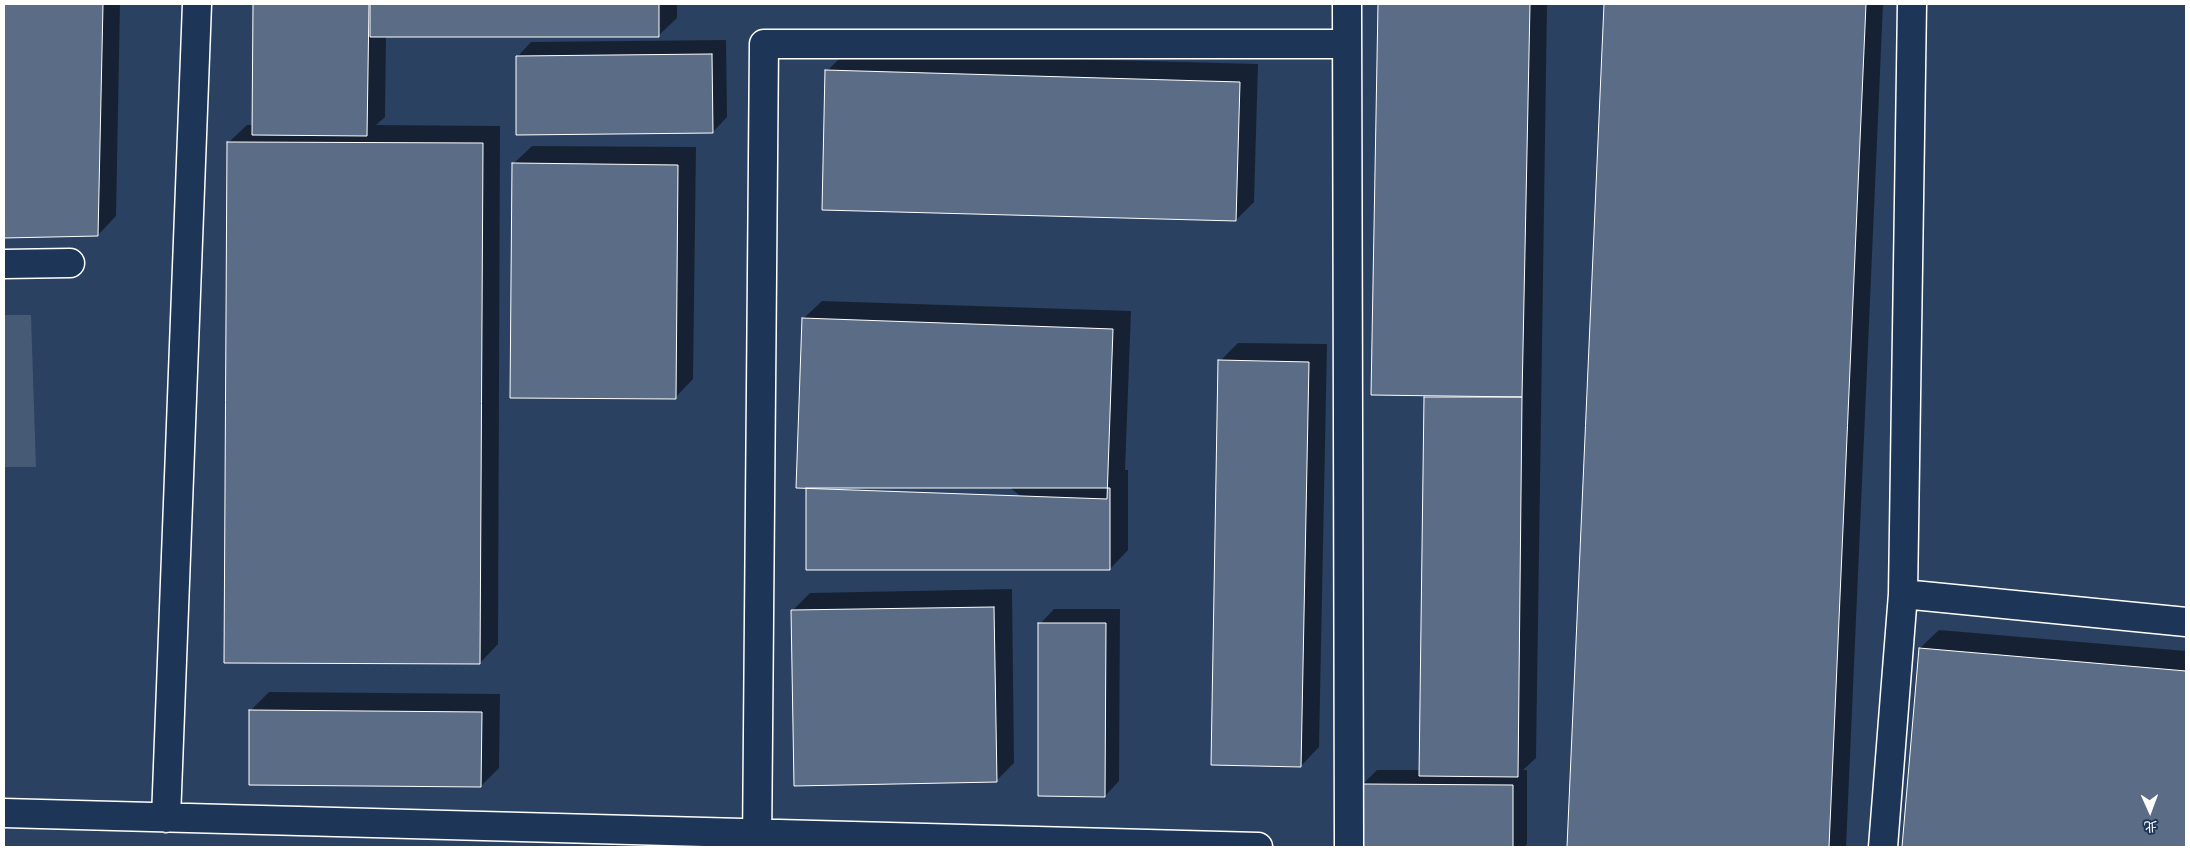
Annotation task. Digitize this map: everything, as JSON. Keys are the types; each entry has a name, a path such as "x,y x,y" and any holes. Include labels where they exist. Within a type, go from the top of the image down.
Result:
{"street":[{"path":"166,818 197,4"},
{"path":"1347,4 1349,847"},
{"path":"1883,847 1903,594 1912,4"},
{"path":"757,841 764,44 1347,44"},
{"path":"4,264 70,263"},
{"path":"1903,594 2186,622"},
{"path":"4,813 757,841 1258,847"}],"shaded area":[{"path":"4,315 31,315 36,467 4,467"}],"building":[{"path":"4,4 103,4 98,236 4,238"},
{"path":"253,4 369,4 367,136 252,135"},
{"path":"370,4 659,4 659,37 370,37"},
{"path":"1378,4 1530,4 1522,397 1371,395"},
{"path":"1604,4 1866,4 1829,847 1567,847"},
{"path":"712,54 713,133 516,135 516,56"},
{"path":"825,70 1240,82 1236,221 822,210"},
{"path":"227,142 483,143 480,664 224,663"},
{"path":"512,163 678,165 676,399 510,398"},
{"path":"802,318 1113,329 1107,499 796,488"},
{"path":"1218,360 1309,362 1301,767 1211,765"},
{"path":"1424,397 1522,397 1518,777 1419,776"},
{"path":"806,488 1110,488 1110,570 806,570"},
{"path":"994,607 997,782 794,786 791,610"},
{"path":"1038,623 1106,623 1105,797 1038,796"},
{"path":"1919,648 2186,671 2186,847 1902,847"},
{"path":"249,710 482,712 481,787 249,785"},
{"path":"1361,784 1513,785 1513,847 1361,847"}]}
